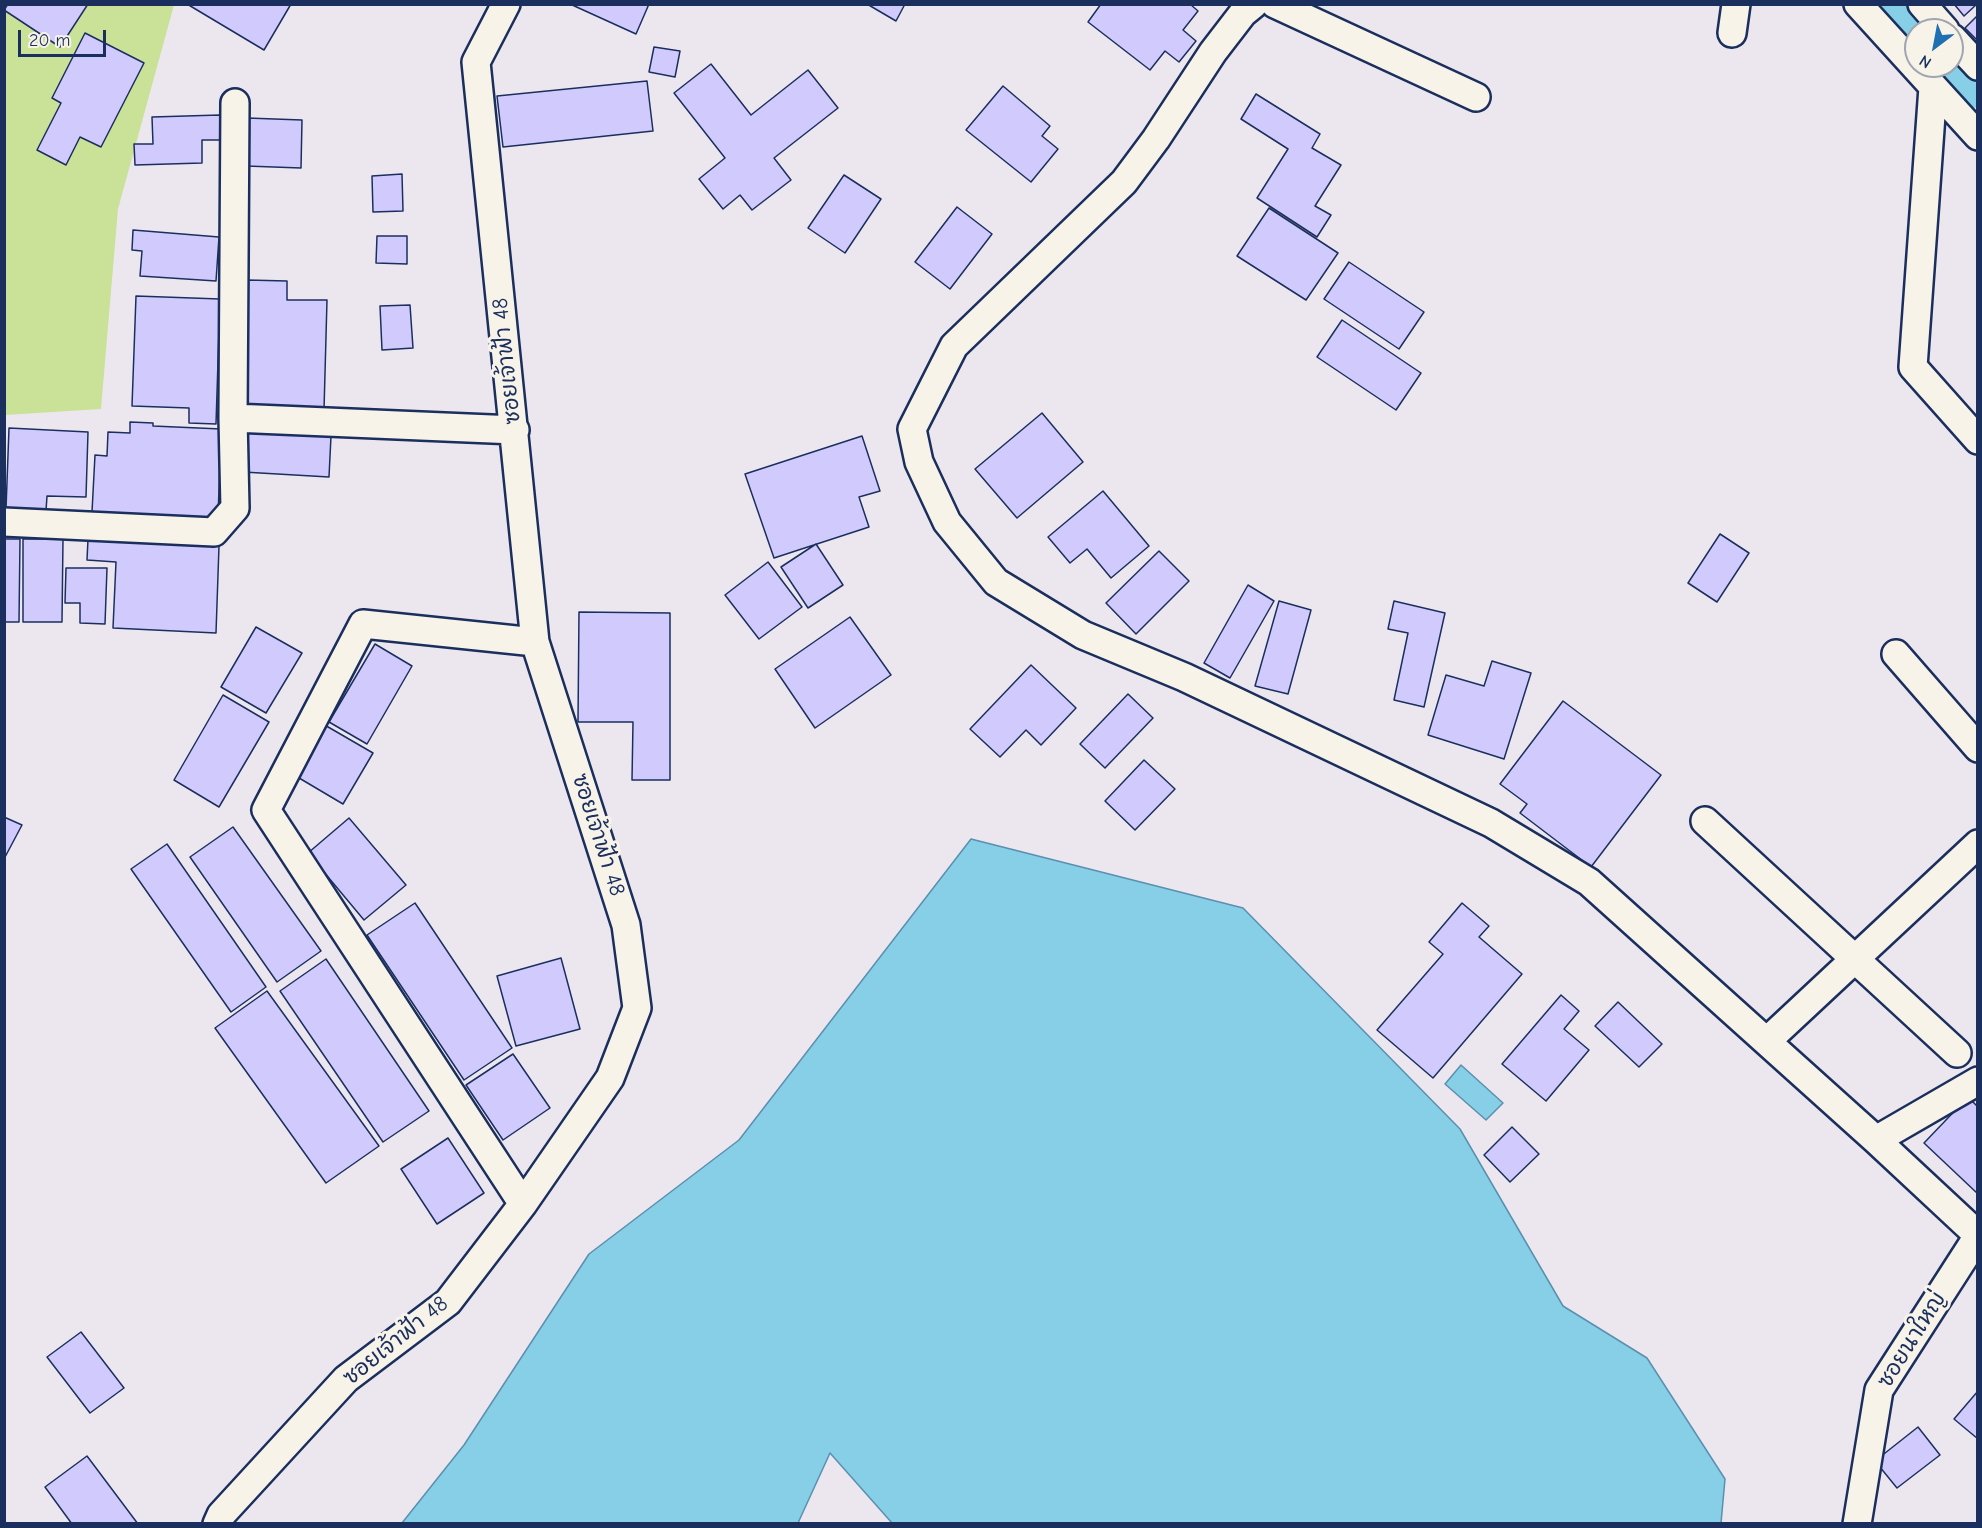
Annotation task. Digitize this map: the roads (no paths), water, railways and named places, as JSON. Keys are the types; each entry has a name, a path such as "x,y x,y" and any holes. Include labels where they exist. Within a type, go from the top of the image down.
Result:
{"street":[{"name":"ซอยเจ้าฟ้า 48","path":"217,1524 221,1515 346,1379 448,1302 523,1204 610,1078 638,1008 626,925 535,642 476,62 506,4"},
{"path":"1254,4 1243,14 1213,52 1156,139 1124,182 954,346 912,429 919,462 947,522 996,582 1083,635 1184,677 1491,823 1589,882 1876,1140 1977,1235"},
{"path":"1275,4 1476,97"},
{"path":"1732,33 1736,4"},
{"path":"1858,4 1977,136"},
{"path":"1922,4 1934,18"},
{"path":"1964,51 1977,66"},
{"path":"1933,87 1913,367 1977,440"},
{"path":"4,522 214,532 235,508 233,418 235,103"},
{"path":"233,418 515,430"},
{"path":"523,1204 266,810 363,624 535,642"},
{"path":"1896,654 1977,748"},
{"path":"1705,821 1958,1053"},
{"path":"1767,1041 1977,844"},
{"path":"1876,1140 1977,1081"},
{"name":"ซอยนาใหญ่","path":"1857,1524 1879,1390 1977,1235"}],"water":[{"path":"971,839 1243,908 1460,1129 1563,1306 1647,1358 1725,1479 1721,1523 892,1523 830,1453 798,1523 402,1523 464,1445 589,1254 739,1140"},
{"path":"1461,1065 1503,1103 1486,1120 1445,1084"}],"waterway":[{"path":"1898,4 1910,18"},
{"path":"1964,77 1978,92"}]}
